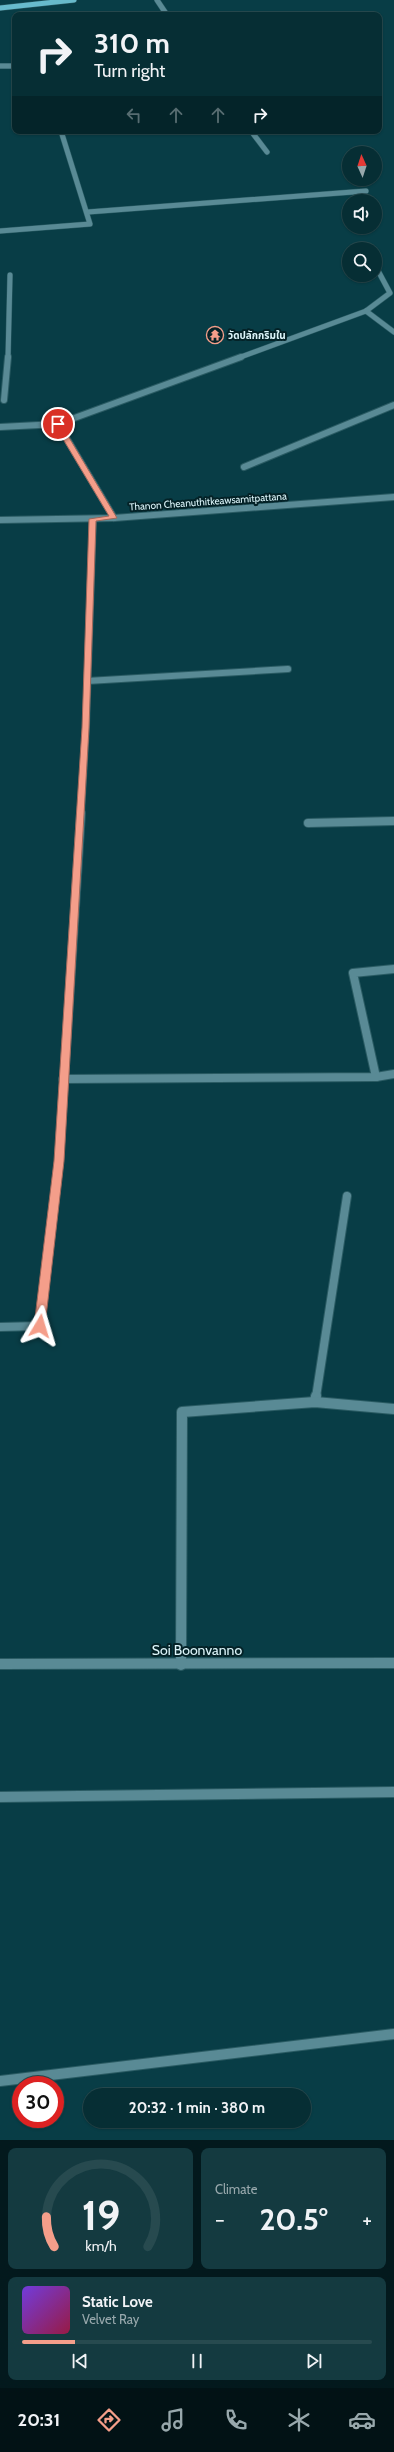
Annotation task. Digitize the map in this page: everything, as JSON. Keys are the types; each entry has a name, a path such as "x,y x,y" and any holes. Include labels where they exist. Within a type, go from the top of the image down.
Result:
{"main road":[{"path":"0,8 74,0"}],"street":[{"path":"157,0 165,12"},
{"path":"0,66 12,66"},
{"path":"0,231 90,224 88,212 62,134"},
{"path":"253,134 267,152"},
{"path":"88,212 366,191"},
{"path":"4,400 9,343 10,275"},
{"path":"0,427 58,424 366,311 390,293 382,278"},
{"path":"366,311 394,332"},
{"path":"0,344 9,343"},
{"path":"244,467 394,405"},
{"path":"58,424 114,518"},
{"name":"Thanon Cheanuthitkeawsamitpattana","path":"0,520 114,518 394,497"},
{"path":"0,1327 40,1326 59,1161 87,681 93,519"},
{"path":"87,681 288,669"},
{"path":"308,823 394,821"},
{"path":"376,1077 353,973 394,969"},
{"path":"63,1079 376,1077 394,1074"},
{"path":"315,1402 347,1196"},
{"path":"181,1665 182,1412 315,1402 394,1409"},
{"name":"Soi Boonvanno","path":"0,1664 181,1665 394,1663"},
{"path":"0,1797 394,1792"},
{"path":"0,2081 394,2034"}],"place":[{"name":"วัดปลักกริมใน","path":"215,335"}],"route":[{"path":"40,1326 59,1161 86,728 93,519 114,518 58,424"}]}
